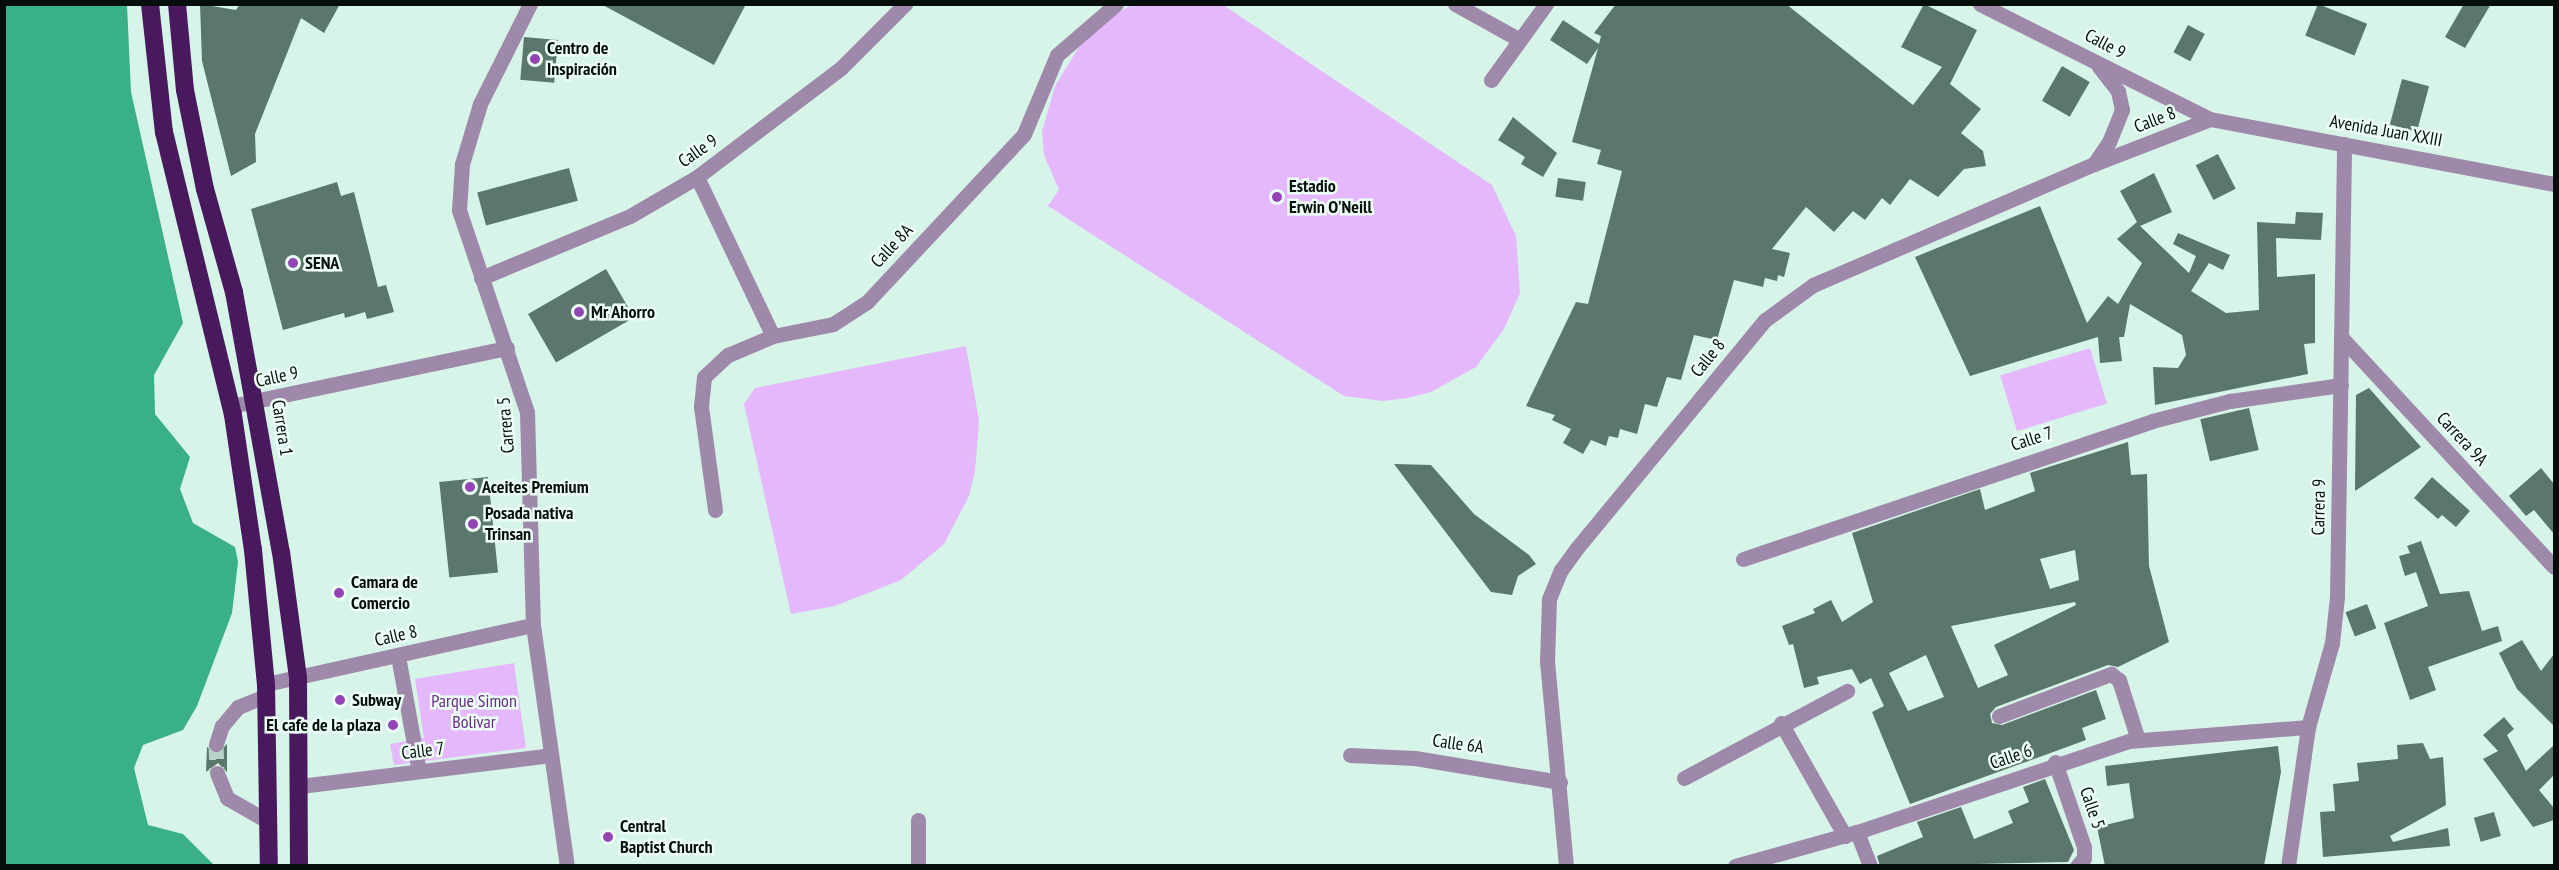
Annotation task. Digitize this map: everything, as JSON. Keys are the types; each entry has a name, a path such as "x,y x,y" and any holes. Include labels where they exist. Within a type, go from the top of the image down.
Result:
{"highway":[{"path":"150,4 164,132 231,406 253,550 267,690 269,866"},
{"name":"Carrera 1","path":"177,4 185,90 204,189 234,292 256,401 298,678 299,866"}],"street":[{"name":"Carrera 5","path":"530,4 480,104 462,164 460,220 507,348 527,412 533,626 567,866"},
{"name":"Calle 9","path":"481,278 630,216 697,177 841,68 905,4"},
{"name":"Calle 8A","path":"715,510 700,406 704,377 728,355 773,336 833,324 867,302 1024,134 1057,55 1116,4"},
{"path":"1455,4 1520,40"},
{"path":"1491,81 1546,4"},
{"name":"Calle 9","path":"1980,4 2210,119"},
{"path":"2091,58 2118,91 2122,110 2109,142 2094,164"},
{"name":"Avenida Juan XXIII","path":"2210,119 2552,181"},
{"name":"Calle 8","path":"1566,866 1546,624 1549,599 1561,570 1766,320 1813,285 2094,164 2210,119"},
{"name":"Carrera 9","path":"2288,866 2308,728 2332,643 2337,597 2344,144"},
{"path":"697,177 773,336"},
{"name":"Carrera 9A","path":"2342,337 2554,567"},
{"name":"Calle 9","path":"231,406 507,348"},
{"name":"Calle 7","path":"1743,559 2152,421 2230,402 2341,385"},
{"name":"Calle 8","path":"216,744 222,726 238,707 267,690 298,678 533,626"},
{"path":"398,656 419,771"},
{"path":"1999,716 2111,674 2119,680 2138,740"},
{"path":"1684,778 1781,723 1847,691"},
{"path":"1781,723 1870,866"},
{"name":"Calle 6","path":"1735,866 1752,864 1851,834 2055,762 2138,740 2308,728"},
{"name":"Calle 7","path":"300,786 551,755"},
{"name":"Calle 6A","path":"1350,755 1427,759 1560,782"},
{"name":"Calle 5","path":"2055,762 2084,847 2084,858 2077,866"},
{"path":"217,773 227,798 268,822"},
{"path":"918,820 918,866"}],"green space":[{"name":"Estadio Erwin O'Neill","path":"1132,5 1223,5 1492,185 1516,236 1520,293 1504,329 1476,367 1431,392 1407,398 1383,401 1344,396 1048,206 1059,190 1044,155 1042,132 1055,86 1084,39 1105,19"},
{"path":"966,346 979,421 975,471 969,496 944,544 901,580 835,606 791,614 744,404 755,388"},
{"path":"2090,348 2107,403 2017,431 2000,375"},
{"name":"Parque Simon Bolivar","path":"514,663 526,748 394,765 390,744 424,738 415,679"}],"shaded area":[{"path":"5,4 127,5 131,92 183,323 154,375 155,414 190,457 180,489 193,523 235,547 238,562 232,613 197,706 183,730 143,745 134,768 148,825 183,834 214,865 5,865"}],"building":[{"path":"200,4 236,10 240,4 340,4 324,33 301,18 255,134 256,162 231,176 202,61"},
{"path":"601,4 746,4 714,65"},
{"path":"1616,4 1786,4 1913,105 1942,67 1901,47 1924,4 1977,30 1950,84 1981,109 1961,133 1983,151 1986,166 1964,169 1938,197 1910,179 1890,205 1882,198 1865,220 1853,211 1834,232 1806,207 1772,249 1790,253 1784,277 1778,275 1777,281 1765,278 1763,287 1734,280 1717,340 1694,335 1681,380 1667,377 1657,407 1645,404 1637,434 1620,429 1618,438 1609,436 1606,446 1591,440 1583,454 1563,443 1571,429 1552,420 1555,415 1526,406 1576,302 1588,304 1622,171 1597,164 1601,150 1572,142 1598,48 1587,64 1550,40 1563,20 1599,44 1601,36 1594,33"},
{"path":"2318,4 2367,24 2354,55 2305,36"},
{"path":"2464,4 2491,4 2465,48 2445,37"},
{"path":"2188,25 2205,34 2190,61 2173,52"},
{"path":"524,37 558,40 554,83 520,80"},
{"path":"2062,66 2090,82 2070,117 2042,101"},
{"path":"2402,79 2429,86 2417,132 2390,124"},
{"path":"1513,117 1557,153 1543,177 1521,164 1525,157 1498,140"},
{"path":"2218,154 2236,189 2213,200 2196,165"},
{"path":"569,168 578,201 486,225 477,193"},
{"path":"2154,173 2172,212 2140,226 2189,273 2196,256 2173,244 2178,233 2230,255 2223,270 2209,263 2191,291 2226,313 2259,310 2257,222 2295,224 2296,212 2323,213 2321,240 2276,238 2277,277 2315,274 2315,343 2304,344 2308,374 2155,405 2153,367 2178,368 2186,355 2182,335 2130,304 2124,337 2119,337 2122,361 2100,363 2098,337 1970,376 1915,257 2040,206 2087,323 2108,296 2118,304 2142,263 2117,239 2137,222 2120,191"},
{"path":"1558,178 1586,182 1583,201 1555,197"},
{"path":"337,182 341,196 354,192 378,287 386,285 394,312 367,319 365,312 345,318 344,313 283,330 251,209"},
{"name":"Mr Ahorro","path":"606,269 634,317 556,362 528,314"},
{"path":"2369,388 2421,447 2355,491 2356,395"},
{"path":"2249,408 2259,450 2210,461 2200,419"},
{"path":"2128,442 2131,475 2147,474 2149,566 2169,642 2118,667 2108,665 1996,707 1990,714 1992,723 2002,725 2096,690 2106,719 2082,728 2086,740 1910,804 1872,712 1884,706 1871,678 1860,684 1852,669 1817,677 1819,684 1804,688 1793,644 1789,645 1782,626 1815,613 1813,609 1831,600 1842,622 1873,602 1852,533 1980,489 1985,510 2035,491 2030,473","holes":["2075,550 2079,580 2050,589 2040,559","2075,602 2076,605 1994,645 2008,675 1978,688 1951,626","1926,655 1944,697 1908,711 1889,673"]},
{"path":"1394,464 1431,465 1474,514 1529,555 1536,564 1518,576 1512,595 1491,592"},
{"path":"2541,468 2554,484 2554,534 2534,510 2526,516 2509,496"},
{"path":"488,477 498,572 449,578 439,482"},
{"path":"2432,477 2470,511 2456,527 2442,515 2438,519 2414,498"},
{"path":"2421,541 2440,594 2469,591 2482,631 2498,626 2502,641 2428,667 2436,690 2410,700 2384,623 2428,606 2416,572 2405,576 2399,556 2410,553 2407,546"},
{"path":"2367,604 2376,628 2355,637 2346,612"},
{"path":"2522,640 2541,671 2554,654 2554,726 2517,689 2499,653"},
{"path":"2504,717 2514,729 2507,735 2526,771 2554,745 2554,775 2539,790 2554,808 2554,820 2533,827 2483,759 2498,751 2483,735"},
{"path":"2423,743 2430,759 2443,757 2446,805 2390,836 2393,842 2448,828 2450,846 2323,857 2320,812 2335,811 2333,784 2359,781 2357,763 2398,759 2397,745"},
{"path":"227,744 227,772 218,763 206,772 207,747 217,754"},
{"path":"2278,746 2281,772 2264,866 2105,866 2097,827 2134,818 2129,783 2107,786 2105,766"},
{"path":"2045,779 2074,850 2068,862 1880,866 1877,856 1923,837 1917,822 1961,807 1974,839 2013,823 2008,811 2029,802 2023,787"},
{"path":"2494,812 2501,836 2481,842 2474,818"}],"tunnel":[{"path":"216,744 217,773"}],"place":[{"name":"Centro de Inspiración","path":"535,59"},
{"name":"Estadio Erwin O'Neill","path":"1277,197"},
{"name":"SENA","path":"293,263"},
{"name":"Mr Ahorro","path":"579,312"},
{"name":"Aceites Premium","path":"470,487"},
{"name":"Posada nativa Trinsan","path":"473,524"},
{"name":"Camara de Comercio","path":"339,593"},
{"name":"Subway","path":"340,700"},
{"name":"El cafe de la plaza","path":"393,725"},
{"name":"Central Baptist Church","path":"608,837"}]}
